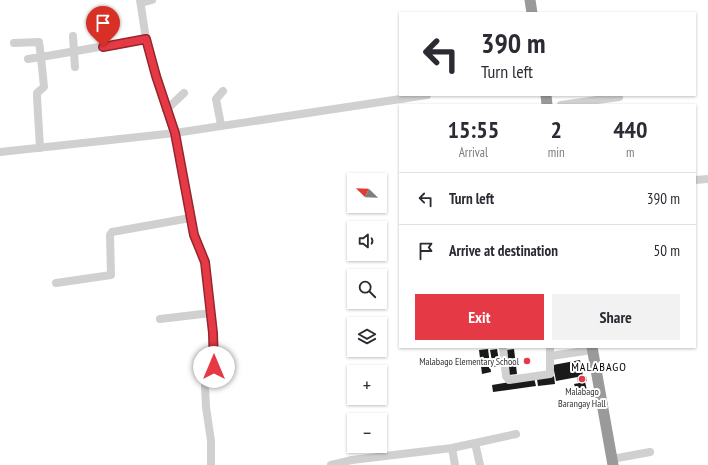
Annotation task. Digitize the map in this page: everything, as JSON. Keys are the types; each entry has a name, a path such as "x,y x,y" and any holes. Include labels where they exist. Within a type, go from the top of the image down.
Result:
{"highway":[{"path":"530,0 532,12"},
{"path":"592,348 613,462"}],"street":[{"path":"152,0 141,2 146,39 166,110 175,133 195,241 205,262 215,362 213,370 207,378 205,386 206,406 212,441 211,465"},
{"path":"73,36 74,67"},
{"path":"28,59 146,39"},
{"path":"14,43 39,42 44,87 37,93 40,148"},
{"path":"221,126 216,99 223,91"},
{"path":"166,110 184,93"},
{"path":"0,152 175,133 420,96"},
{"path":"568,104 619,97"},
{"path":"696,180 708,179"},
{"path":"56,283 111,275 110,235 112,232 190,218"},
{"path":"160,319 211,313"},
{"path":"503,348 506,376 509,380 548,375 551,370 550,348"},
{"path":"551,356 592,348"},
{"path":"331,465 352,460 452,448 516,434"},
{"path":"475,443 480,465"},
{"path":"452,448 455,465"},
{"path":"613,462 650,452"}],"building":[{"path":"488,349 491,372 482,374 479,350"},
{"path":"497,349 500,366 493,367 490,350"},
{"path":"514,349 517,374 509,375 506,350"},
{"path":"580,360 583,376 556,381 553,365"},
{"path":"554,376 555,384 538,386 537,379"},
{"name":"Malabago Barangay Hall","path":"586,376 587,381 578,382 577,378"},
{"path":"534,378 536,386 493,392 492,385"},
{"path":"585,382 587,390 577,393 574,384"}],"place":[{"name":"Malabago Elementary School","path":"527,361"},
{"name":"Malabago Barangay Hall","path":"582,379"}],"district":[{"name":"MALABAGO","path":"599,366"}],"route":[{"path":"103,47 146,39 166,110 175,133 195,241 205,262 213,333 214,367"}]}
